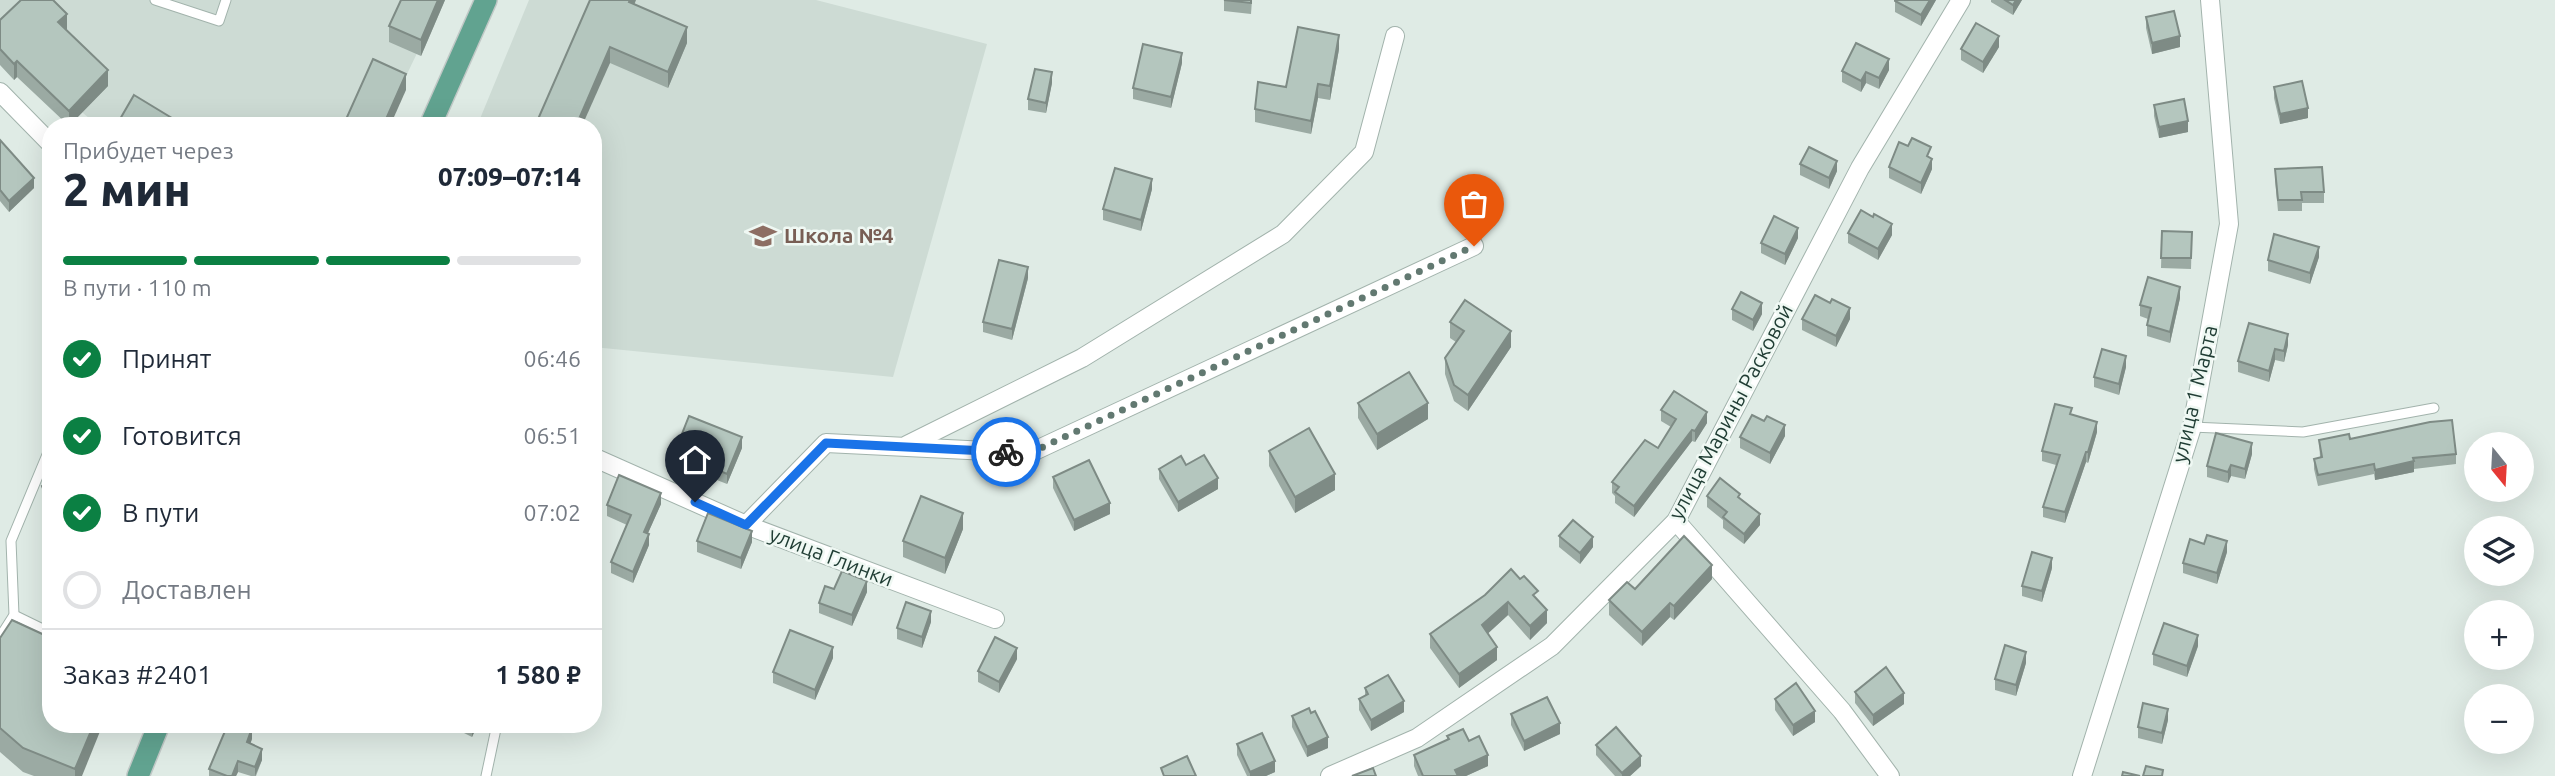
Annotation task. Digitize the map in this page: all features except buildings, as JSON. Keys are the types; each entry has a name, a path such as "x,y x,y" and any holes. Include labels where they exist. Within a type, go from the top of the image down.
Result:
{"main road":[{"path":"434,117 486,0"},
{"path":"138,776 155,733"}],"street":[{"name":"улица Марины Расковой","path":"1330,776 1417,738 1552,646 1676,522 1860,168 1961,0"},
{"name":"улица 1 Марта","path":"2082,776 2192,427 2230,224 2210,0"},
{"path":"903,447 1082,358 1283,234 1364,152 1395,36"},
{"path":"0,92 42,135"},
{"path":"746,525 826,443 1030,453 1474,246"},
{"name":"улица Глинки","path":"602,461 746,525 995,618"},
{"path":"1676,522 1842,711 1889,776"}],"lane":[{"path":"155,0 219,21 226,0"},
{"path":"2192,427 2303,432 2434,408"},
{"path":"0,637 15,615 11,541 42,467"},
{"path":"15,615 42,628"},
{"path":"486,776 495,733"}],"shaded area":[{"path":"0,0 436,0 420,47 386,117 88,117 0,41"},
{"name":"Школа №4","path":"529,0 816,0 987,44 893,377 602,348 602,117 481,117"}],"way so far":[{"path":"1006,452 1030,453 1474,246"}],"place":[{"name":"Школа №4","path":"763,236"}],"route":[{"path":"695,502 746,525 826,443 1006,452"}]}
